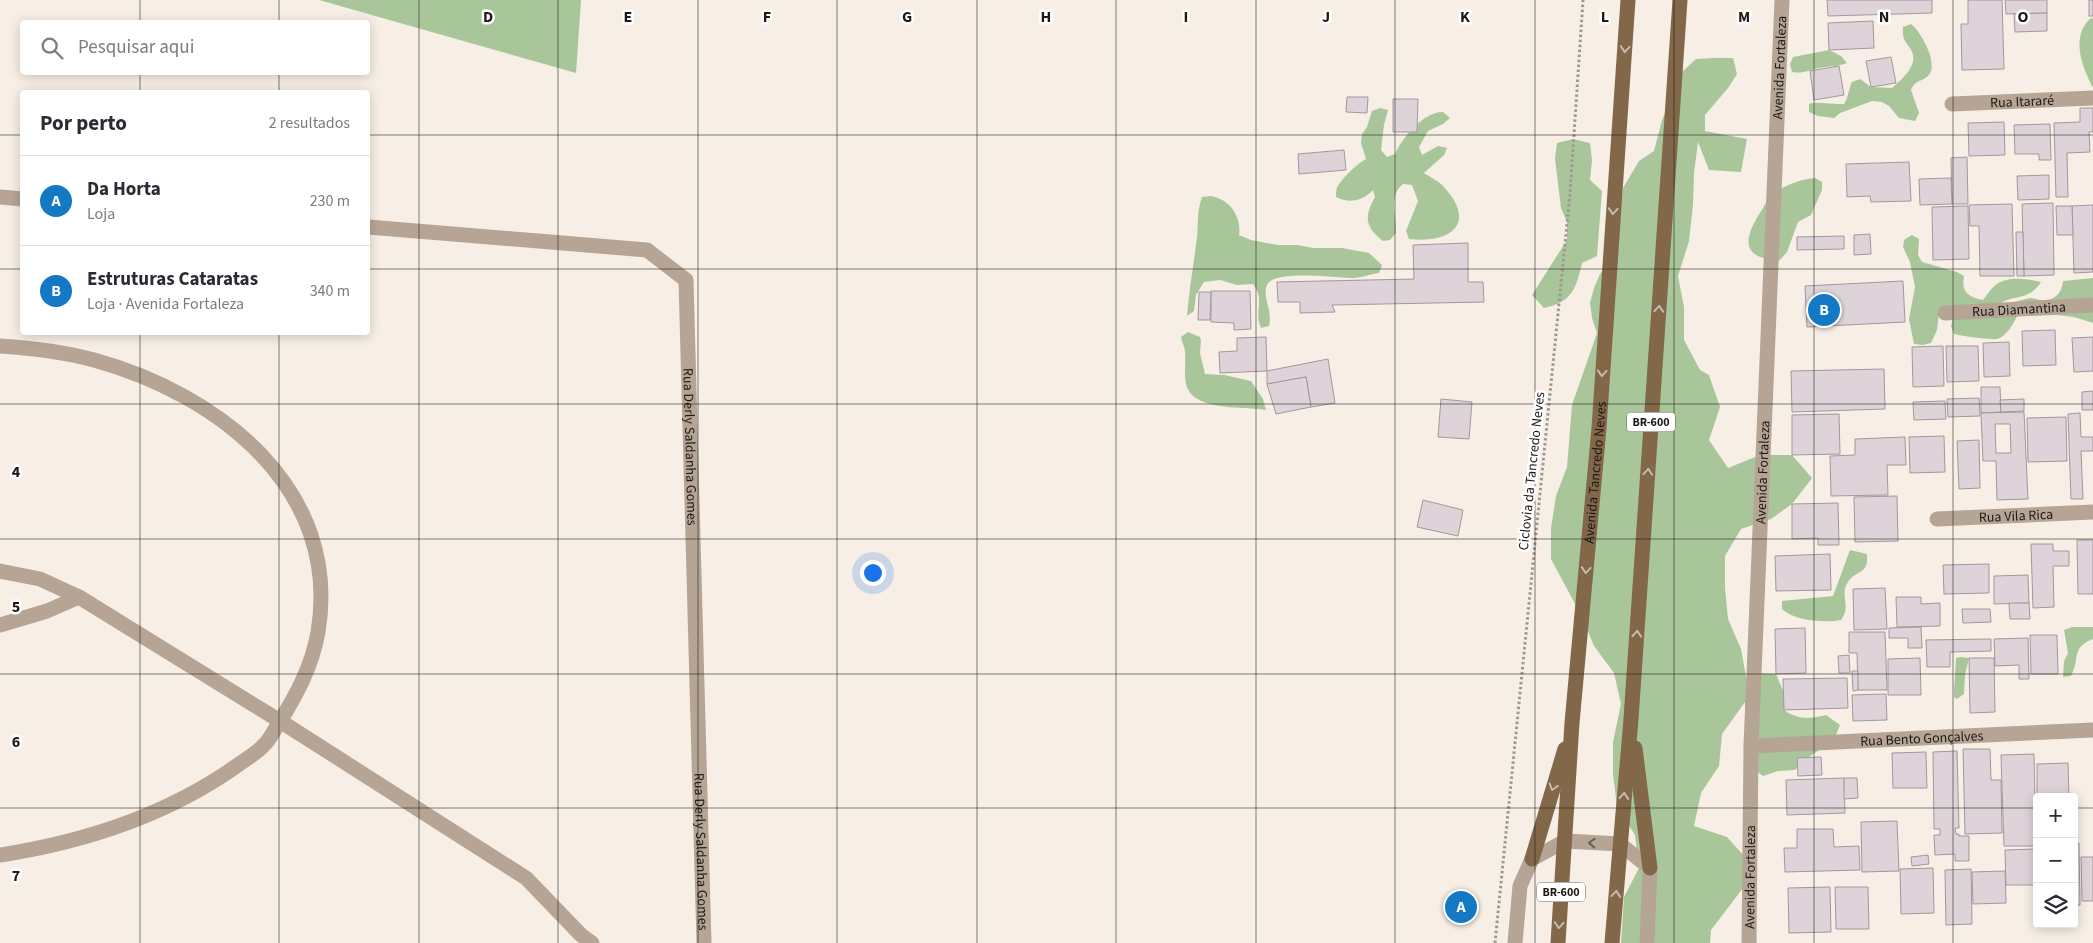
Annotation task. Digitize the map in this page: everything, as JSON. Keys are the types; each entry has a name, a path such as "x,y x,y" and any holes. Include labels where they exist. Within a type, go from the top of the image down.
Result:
{"main road":[{"name":"Avenida Tancredo Neves","path":"1558,943 1572,723 1599,428 1628,0"},
{"name":"BR-600","path":"1612,943 1631,719 1680,0"},
{"path":"1631,719 1650,868"},
{"path":"1532,859 1572,723"}],"street":[{"name":"Avenida Fortaleza","path":"1749,943 1750,746 1782,0"},
{"name":"Rua Itararé","path":"1952,104 2093,98"},
{"path":"0,197 20,199"},
{"name":"Rua Derly Saldanha Gomes","path":"370,227 646,250 686,280 704,943"},
{"name":"Rua Diamantina","path":"1944,313 2093,305"},
{"path":"0,346 55,352 92,359 149,379 192,401 222,420 264,455 278,471 301,508 316,549 321,597 316,646 308,669 298,691 265,745 216,780 158,810 120,826 81,839 41,849 0,855"},
{"name":"Rua Vila Rica","path":"1937,519 2093,512"},
{"path":"0,571 40,579 79,597 280,721 526,878 581,935 592,943"},
{"path":"0,625 47,611 79,597"},
{"name":"Rua Bento Gonçalves","path":"1750,746 2093,730"},
{"path":"1515,943 1520,886 1532,859 1565,841 1620,844 1650,868 1647,943"}],"path":[{"name":"Ciclovia da Tancredo Neves","path":"1495,943 1570,194 1583,0"}],"green space":[{"path":"319,0 581,0 576,73"},
{"path":"2091,18 2093,19 2093,88 2085,71 2080,52 2081,34"},
{"path":"1911,24 1924,41 1931,57 1932,65 1928,76 1916,83 1911,90 1919,113 1915,121 1899,118 1889,106 1882,102 1872,101 1840,113 1834,118 1818,116 1809,112 1809,104 1844,104 1852,82 1860,79 1871,87 1892,88 1905,76 1912,65 1913,54 1906,43 1903,30 1903,27"},
{"path":"1829,50 1841,56 1847,63 1803,72 1792,72 1790,64 1793,57"},
{"path":"1733,58 1737,74 1728,88 1705,115 1705,131 1747,139 1741,172 1709,170 1698,142 1689,241 1678,276 1684,307 1684,340 1700,370 1709,375 1720,407 1709,440 1728,468 1760,455 1792,455 1812,478 1792,504 1771,519 1741,529 1725,556 1725,588 1728,619 1741,649 1747,682 1760,673 1776,674 1784,693 1784,710 1794,716 1804,718 1826,715 1840,725 1834,740 1806,759 1795,770 1778,771 1763,776 1751,767 1745,702 1722,734 1719,766 1701,793 1694,826 1727,837 1745,857 1743,888 1711,930 1710,943 1621,943 1624,897 1639,868 1635,835 1617,807 1613,774 1613,742 1621,704 1614,673 1594,646 1581,615 1551,559 1551,528 1556,496 1567,467 1572,405 1597,333 1590,303 1600,274 1617,250 1623,188 1639,161 1654,151 1662,120 1683,71 1696,59"},
{"path":"1380,108 1388,110 1381,150 1387,157 1395,154 1408,133 1428,116 1443,112 1450,118 1443,124 1428,131 1419,147 1422,155 1438,146 1447,148 1444,155 1424,173 1441,184 1452,197 1458,209 1459,219 1456,227 1449,234 1425,240 1409,239 1406,231 1418,201 1412,185 1403,184 1396,194 1394,207 1396,233 1390,240 1383,241 1377,236 1368,221 1369,210 1375,197 1373,190 1365,197 1351,201 1336,197 1337,189 1342,181 1366,159 1361,143 1362,134 1367,127 1372,111"},
{"path":"1573,139 1590,143 1592,160 1590,180 1602,191 1597,256 1582,263 1575,287 1567,298 1544,308 1532,295 1567,240 1567,222 1561,208 1555,159 1557,143"},
{"path":"1815,178 1822,182 1822,190 1811,215 1798,222 1787,252 1780,260 1766,259 1757,255 1751,250 1749,236 1752,227 1769,198 1778,190 1788,185"},
{"path":"1211,196 1223,201 1233,210 1238,221 1239,235 1251,240 1278,245 1342,248 1369,253 1382,265 1379,273 1356,278 1293,276 1272,280 1267,285 1266,290 1270,315 1269,326 1261,328 1258,316 1259,296 1253,284 1237,285 1220,280 1204,282 1196,295 1194,311 1187,316 1199,209 1202,197"},
{"path":"1912,235 1919,239 1918,255 1922,262 1957,272 1964,276 1965,290 1973,297 1983,300 2002,281 2025,279 2041,282 2031,293 2007,300 1995,307 2030,298 2051,299 2059,293 2063,281 2093,278 2093,323 2074,317 2057,315 2017,316 2004,336 1997,339 1988,339 1954,334 1951,326 1953,318 1939,313 1937,330 1931,343 1923,345 1914,344 1909,319 1915,287 1910,262 1903,247 1904,240"},
{"path":"1188,332 1200,337 1200,353 1205,374 1224,375 1251,381 1263,399 1266,410 1220,406 1198,399 1190,393 1186,384 1185,350 1181,337"},
{"path":"1850,550 1867,554 1867,561 1864,569 1848,582 1845,591 1846,605 1841,620 1802,619 1782,609 1782,601 1833,596"},
{"path":"2072,627 2093,627 2093,639 2086,642 2079,650 2071,676 2063,677 2064,661 2068,653 2064,630"},
{"path":"1956,658 1969,658 1965,675 1964,694 1957,699 1954,697"}],"building":[{"path":"1827,0 1932,0 1932,13 1828,16"},
{"path":"1968,0 2002,0 2004,69 1962,70 1961,24 1968,24"},
{"path":"2005,0 2047,0 2047,13 2006,14"},
{"path":"2089,0 2093,0 2093,16 2089,16"},
{"path":"2047,13 2047,31 2015,32 2014,14"},
{"path":"1873,21 1874,48 1829,50 1828,23"},
{"path":"1891,57 1896,83 1871,87 1866,61"},
{"path":"1839,66 1844,95 1814,100 1810,71"},
{"path":"1347,97 1368,97 1367,113 1346,112"},
{"path":"1393,99 1418,99 1417,132 1393,132"},
{"path":"2080,108 2093,108 2093,132 2089,132 2090,152 2067,153 2068,197 2056,197 2054,123 2080,122"},
{"path":"2004,122 2005,155 1969,156 1968,123"},
{"path":"2050,124 2051,160 2039,160 2039,154 2015,154 2014,125"},
{"path":"1344,150 1346,170 1299,174 1298,154"},
{"path":"1967,157 1968,204 1952,204 1951,158"},
{"path":"1909,162 1911,201 1871,202 1870,196 1847,197 1846,164"},
{"path":"2049,175 2049,199 2018,200 2017,176"},
{"path":"1951,178 1952,204 1920,205 1919,179"},
{"path":"2053,203 2054,275 2024,276 2022,204"},
{"path":"2012,204 2014,276 1980,276 1979,226 1970,226 1969,205"},
{"path":"2093,205 2093,272 2074,273 2072,206"},
{"path":"1968,206 1969,259 1933,260 1932,207"},
{"path":"2056,206 2072,206 2073,235 2057,235"},
{"path":"2016,232 2023,232 2024,276 2017,276"},
{"path":"1870,234 1871,254 1854,255 1854,235"},
{"path":"1844,236 1844,249 1797,250 1797,237"},
{"path":"1468,243 1468,282 1483,282 1484,302 1332,305 1335,312 1300,313 1300,302 1278,302 1277,282 1414,279 1413,245"},
{"path":"1903,281 1905,322 1807,327 1805,286"},
{"path":"1211,291 1250,291 1251,329 1234,330 1234,323 1211,322"},
{"path":"1199,292 1211,292 1210,320 1198,320"},
{"path":"2055,330 2056,365 2023,366 2022,331"},
{"path":"1266,337 1267,371 1220,373 1219,352 1237,351 1237,338"},
{"path":"2093,337 2093,371 2074,372 2072,338"},
{"path":"2009,342 2010,376 1984,377 1983,343"},
{"path":"1943,346 1944,386 1913,387 1912,347"},
{"path":"1946,346 1978,346 1979,381 1947,382"},
{"path":"1328,359 1335,403 1311,407 1306,377 1267,384 1267,371"},
{"path":"1884,369 1885,409 1792,412 1791,371"},
{"path":"1306,377 1311,407 1276,414 1267,384"},
{"path":"1981,387 2000,387 2001,412 1981,413"},
{"path":"2093,391 2093,410 2082,410 2082,392"},
{"path":"1979,398 1980,416 1948,417 1947,399"},
{"path":"1441,399 1472,402 1469,439 1438,437"},
{"path":"2024,399 2024,411 2001,412 2000,400"},
{"path":"1945,401 1946,419 1914,420 1913,402"},
{"path":"2024,412 2028,499 1997,500 1996,461 1983,461 1981,413","holes":["1995,424 2010,424 2011,453 1996,453"]},
{"path":"2080,413 2081,437 2093,437 2093,451 2081,451 2083,499 2071,499 2068,414"},
{"path":"1839,414 1840,454 1792,455 1792,415"},
{"path":"2066,417 2067,461 2028,462 2027,418"},
{"path":"1944,436 1945,472 1910,473 1909,437"},
{"path":"1905,437 1906,465 1887,465 1888,495 1831,496 1830,456 1855,455 1855,439"},
{"path":"1979,440 1980,488 1959,489 1957,441"},
{"path":"1897,496 1898,541 1855,542 1854,497"},
{"path":"1423,500 1463,510 1458,536 1417,527"},
{"path":"1838,503 1839,545 1818,545 1818,538 1792,539 1792,504"},
{"path":"2077,540 2093,540 2093,594 2078,594"},
{"path":"2031,544 2053,544 2053,551 2069,551 2069,566 2053,566 2054,607 2033,608"},
{"path":"1830,554 1831,590 1776,591 1775,556"},
{"path":"1989,564 1989,593 1944,594 1943,565"},
{"path":"2028,575 2029,603 1994,604 1994,576"},
{"path":"1885,588 1887,629 1854,630 1853,589"},
{"path":"1896,597 1921,597 1921,604 1940,603 1940,626 1897,627"},
{"path":"2009,603 2029,603 2030,619 2010,619"},
{"path":"1962,609 1990,609 1991,622 1963,623"},
{"path":"1921,627 1922,648 1908,648 1908,638 1889,638 1889,628"},
{"path":"1805,628 1806,673 1776,674 1775,629"},
{"path":"1849,632 1885,632 1887,690 1858,690 1857,653 1849,653"},
{"path":"2030,635 2057,635 2058,674 2031,674"},
{"path":"2028,638 2029,679 2019,679 2019,665 1995,666 1994,639"},
{"path":"1991,639 1991,651 1950,652 1950,667 1927,667 1926,640"},
{"path":"1849,655 1850,673 1839,673 1838,656"},
{"path":"1920,658 1921,695 1888,695 1888,659"},
{"path":"1969,658 1994,658 1995,712 1970,713"},
{"path":"1852,671 1858,671 1858,690 1853,691"},
{"path":"1847,678 1848,708 1784,710 1783,679"},
{"path":"1886,694 1887,720 1853,721 1852,695"},
{"path":"1963,749 1990,749 1991,780 2001,780 2002,833 1965,834"},
{"path":"1957,751 1959,828 1955,828 1956,834 1959,834 1959,836 1969,836 1969,861 1955,861 1955,854 1935,855 1934,835 1940,835 1940,829 1934,829 1933,752"},
{"path":"1926,752 1927,788 1893,788 1892,753"},
{"path":"2034,754 2033,846 2004,846 2001,755"},
{"path":"1821,757 1822,775 1798,776 1797,758"},
{"path":"2068,763 2069,793 2037,793 2037,764"},
{"path":"1844,778 1845,813 1787,815 1786,780"},
{"path":"1844,778 1857,778 1858,798 1844,799"},
{"path":"1897,821 1899,871 1862,872 1861,822"},
{"path":"1797,829 1833,829 1834,847 1859,846 1860,870 1785,872 1784,848 1797,848"},
{"path":"2078,843 2079,843 2080,905 2078,905"},
{"path":"2033,849 2033,885 2006,885 2005,850"},
{"path":"1928,855 1929,864 1912,866 1911,857"},
{"path":"2081,857 2093,857 2093,901 2082,901"},
{"path":"1933,868 1934,913 1901,914 1900,869"},
{"path":"1971,869 1972,924 1946,925 1945,870"},
{"path":"2005,871 2006,903 1973,904 1972,872"},
{"path":"1830,887 1831,932 1789,933 1788,888"},
{"path":"1835,887 1868,887 1869,929 1836,929"}],"place":[{"name":"Estruturas Cataratas","path":"1824,310"},
{"name":"Da Horta","path":"1461,907"}]}
